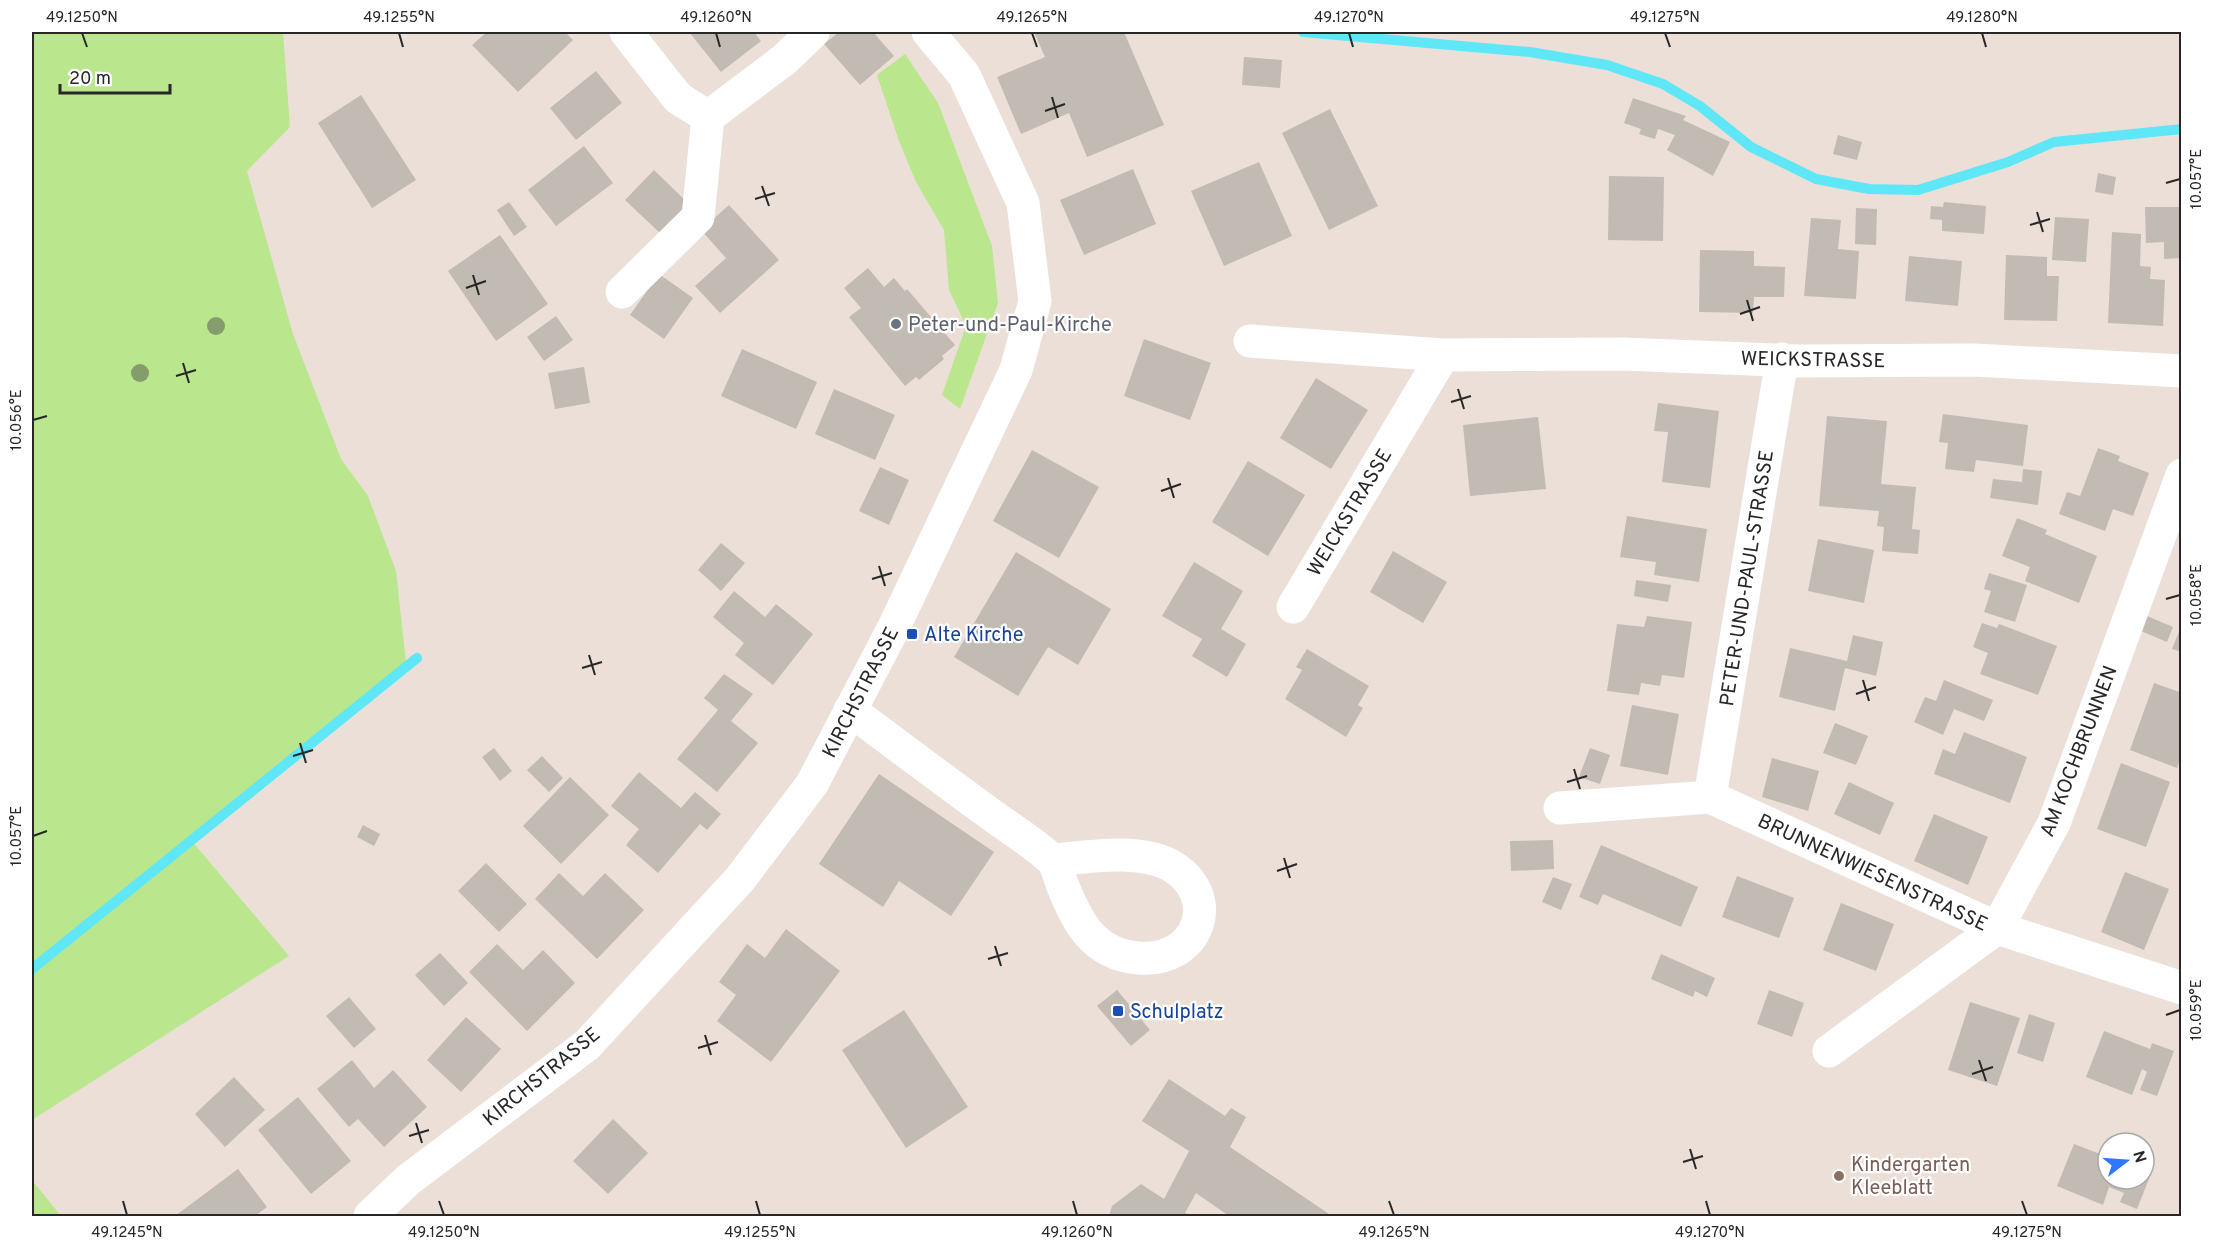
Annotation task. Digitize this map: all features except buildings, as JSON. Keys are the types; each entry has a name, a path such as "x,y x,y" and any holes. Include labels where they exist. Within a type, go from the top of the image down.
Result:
{"street":[{"path":"626,32 678,98 708,117"},
{"path":"622,292 698,217 708,117 785,59 813,32"},
{"name":"KIRCHSTRASSE","path":"370,1216 408,1180 587,1045 740,879 812,784 893,629 1016,370 1035,302 1023,203 964,75 928,32"},
{"name":"WEICKSTRASSE","path":"1250,340 1443,355 1623,354 1782,360 1974,360 2181,371"},
{"name":"WEICKSTRASSE","path":"1293,607 1443,355"},
{"name":"PETER-UND-PAUL-STRASSE","path":"1710,797 1782,360"},
{"name":"AM KOCHBRUNNEN","path":"1829,1051 1996,928 2054,823 2181,474"},
{"path":"850,710 1053,860"},
{"name":"BRUNNENWIESENSTRASSE","path":"1560,808 1710,797 1996,928 2181,988"}],"green space":[{"path":"32,32 283,32 290,127 247,171 293,334 341,459 368,496 396,571 406,663 191,840 289,956 32,1120"},
{"path":"905,54 938,103 992,246 998,303 960,409 942,395 966,326 949,290 944,230 916,182 899,141 877,75"},
{"path":"32,1180 61,1216 32,1216"}],"waterway":[{"path":"1303,32 1530,52 1607,65 1663,84 1700,106 1751,147 1816,179 1869,189 1918,190 2008,162 2054,142 2182,129"},
{"path":"32,969 417,658"}],"place":[{"name":"Peter-und-Paul-Kirche","path":"896,324"},
{"name":"Alte Kirche","path":"912,634"},
{"name":"Schulplatz","path":"1118,1011"},
{"name":"Kindergarten Kleeblatt","path":"1839,1176"}]}
